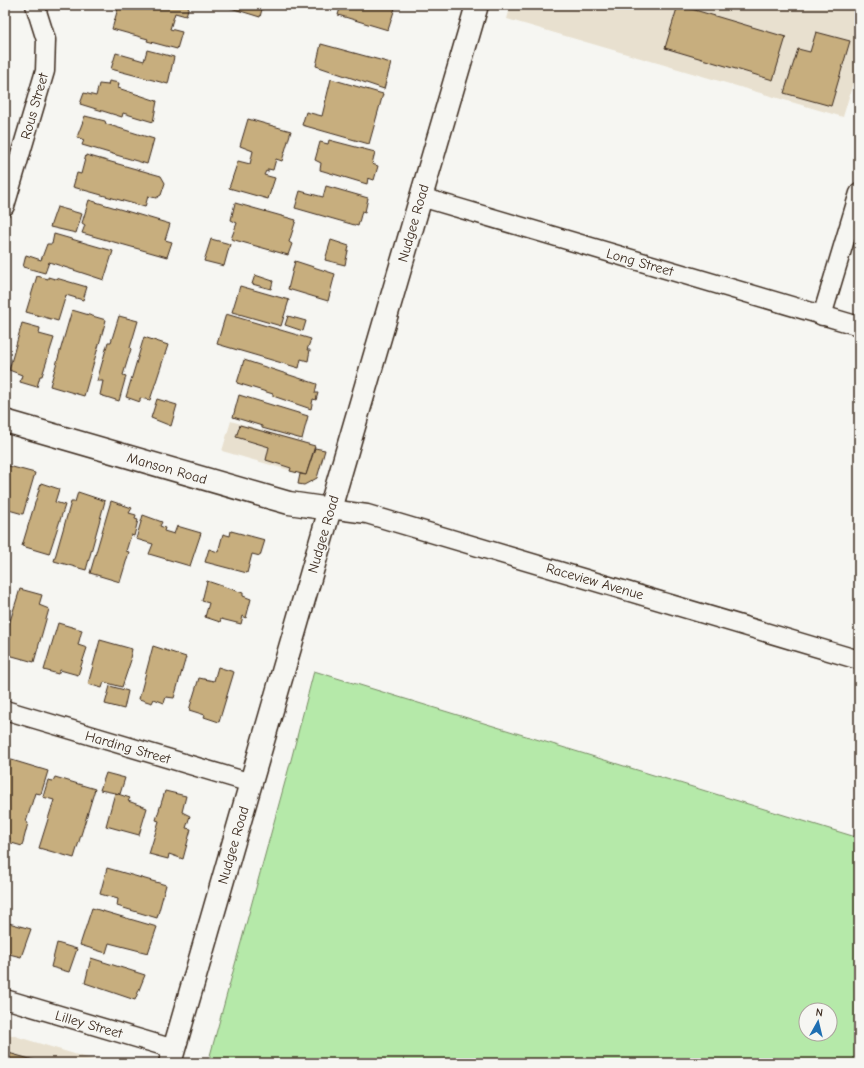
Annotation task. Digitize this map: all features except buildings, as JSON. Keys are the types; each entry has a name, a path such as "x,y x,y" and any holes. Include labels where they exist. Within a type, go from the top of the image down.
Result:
{"main road":[{"name":"Nudgee Road","path":"172,1056 477,5"},
{"name":"Manson Road","path":"5,421 289,503 330,509"}],"street":[{"name":"Rous Street","path":"5,206 44,71 46,40 35,5"},
{"path":"822,316 859,193"},
{"name":"Long Street","path":"421,197 859,326"},
{"name":"Raceview Avenue","path":"330,509 368,514 859,660"},
{"name":"Harding Street","path":"5,710 251,783"},
{"name":"Lilley Street","path":"5,999 172,1056"}],"shaded area":[{"path":"511,5 859,5 859,63 843,117 507,19"},
{"path":"231,421 315,446 306,475 222,451"},
{"path":"5,1033 104,1063 5,1063"}],"green space":[{"path":"314,671 859,838 859,1063 208,1063"}]}
